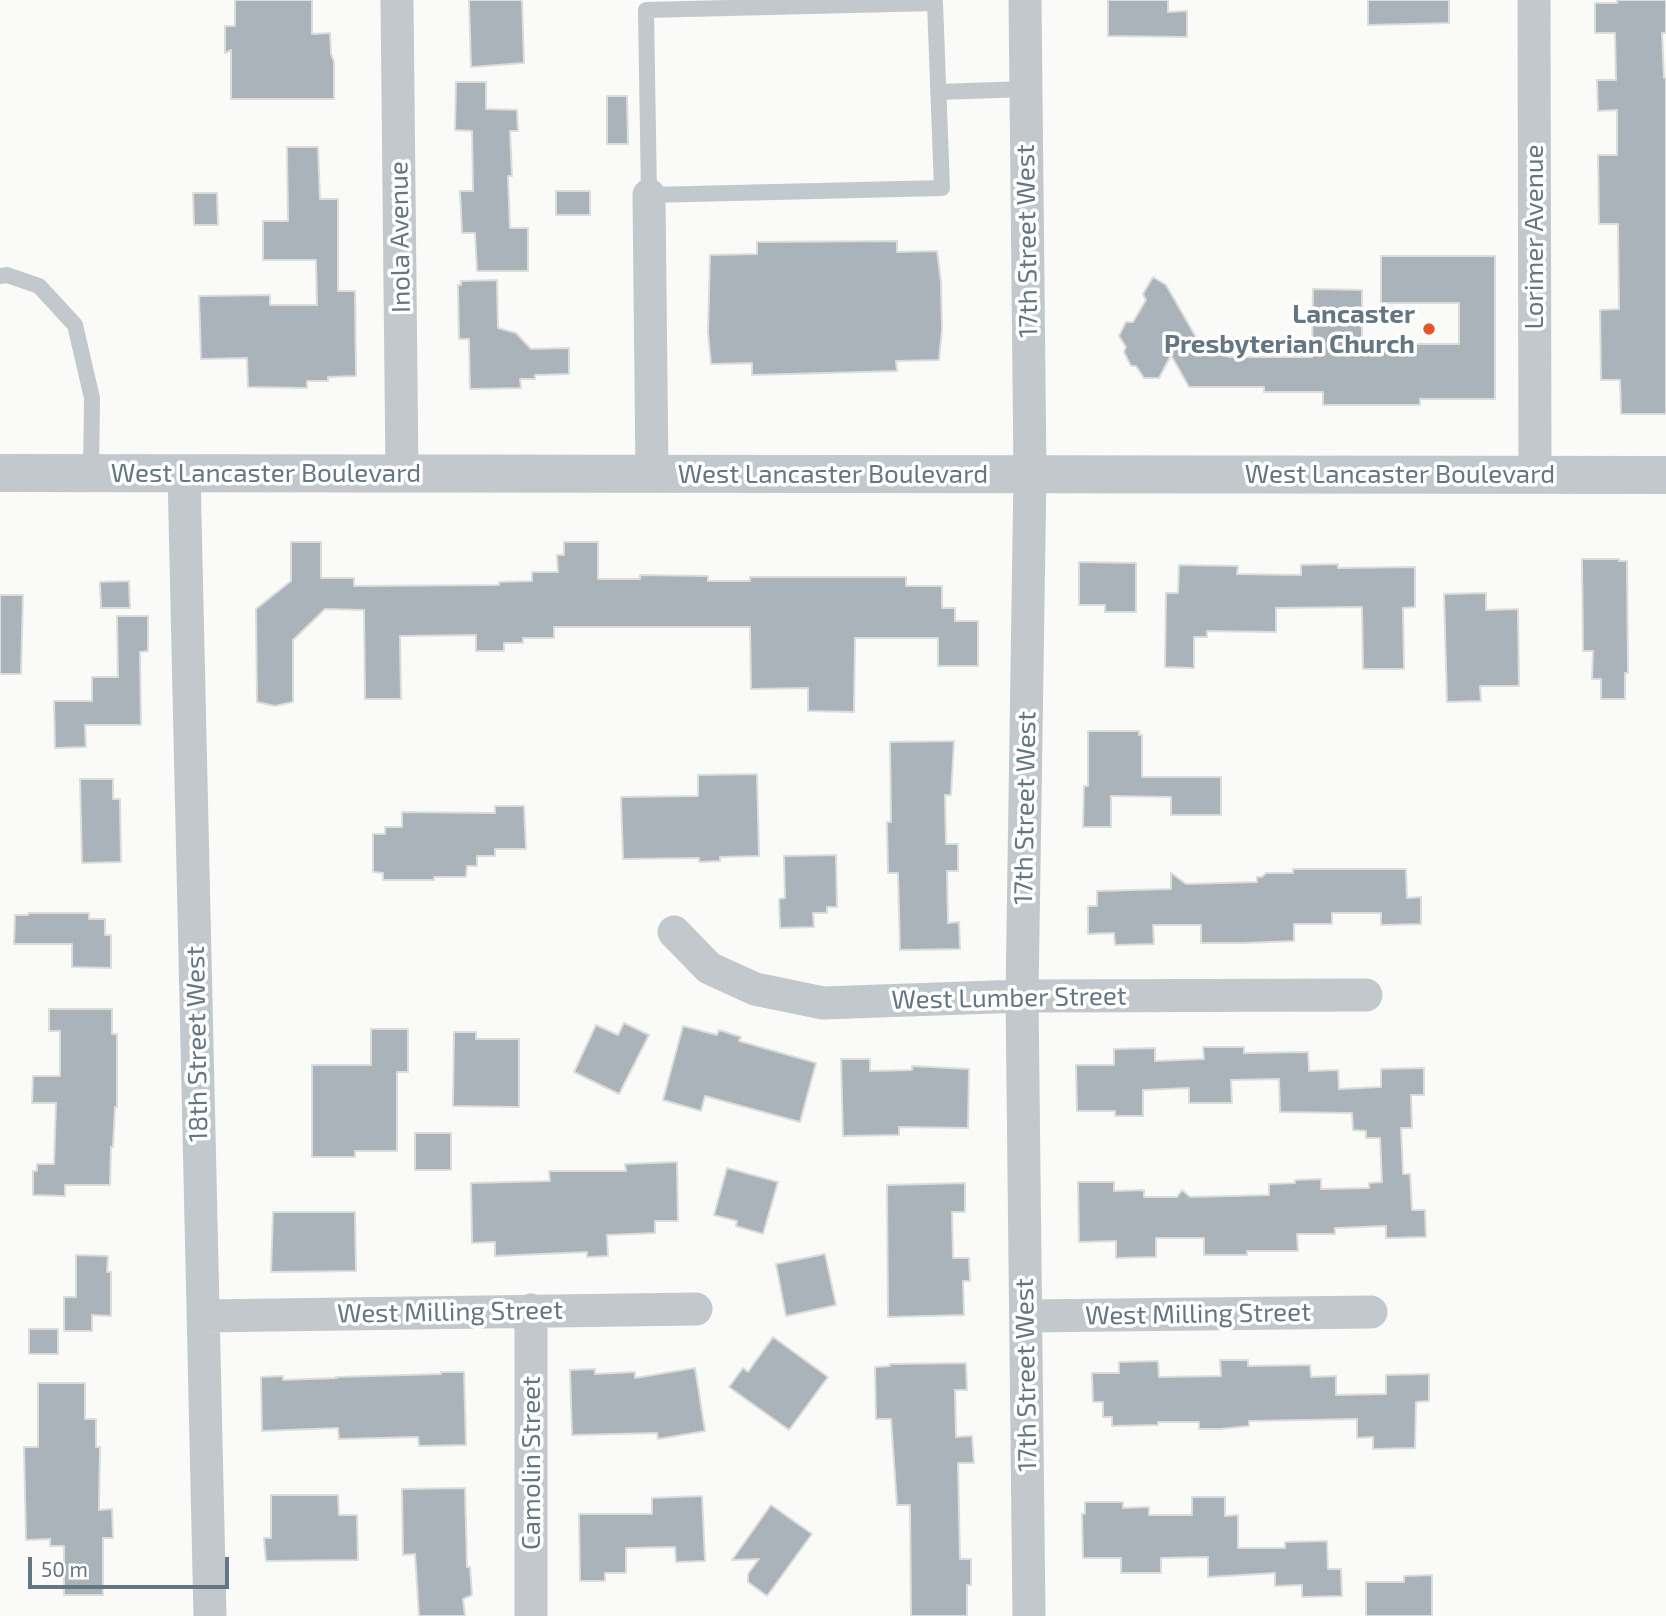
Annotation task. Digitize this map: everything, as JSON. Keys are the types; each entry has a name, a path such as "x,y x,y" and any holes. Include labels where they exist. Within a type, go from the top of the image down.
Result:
{"street":[{"name":"Inola Avenue","path":"397,0 402,474"},
{"name":"17th Street West","path":"1024,0 1030,473 1022,996 1029,1616"},
{"name":"Lorimer Avenue","path":"1534,0 1535,474"},
{"path":"649,195 652,474"},
{"name":"West Lancaster Boulevard","path":"0,472 1666,475"},
{"name":"18th Street West","path":"184,472 210,1616"},
{"name":"West Lumber Street","path":"674,932 709,968 755,989 823,1003 1022,996 1366,995"},
{"name":"West Milling Street","path":"204,1316 696,1309"},
{"name":"Camolin Street","path":"531,1310 531,1616"},
{"name":"West Milling Street","path":"1026,1316 1371,1312"}],"lane":[{"path":"935,3 938,92 942,188 649,195 646,10 935,3"},
{"path":"938,92 1026,89"},
{"path":"0,276 7,275 39,286 75,325 92,398 91,472"}],"building":[{"path":"235,0 312,0 312,34 330,33 334,62 334,99 231,99 231,50 225,53 225,26 235,26"},
{"path":"469,0 522,0 524,63 471,67"},
{"path":"1108,0 1168,0 1168,12 1187,11 1187,37 1108,36"},
{"path":"1368,0 1449,0 1449,23 1368,25"},
{"path":"1617,0 1666,0 1666,33 1662,33 1666,78 1666,414 1621,414 1620,380 1601,380 1600,310 1619,309 1618,224 1599,224 1598,155 1617,155 1617,110 1598,111 1597,80 1616,80 1615,33 1595,33 1595,3 1617,3"},
{"path":"456,82 486,82 486,109 517,110 518,131 510,131 510,228 528,228 528,271 477,271 475,233 462,233 460,191 473,191 472,131 455,130"},
{"path":"607,96 627,96 628,144 607,144"},
{"path":"287,147 318,147 320,199 338,199 338,291 355,291 356,376 328,377 328,381 307,381 307,388 248,387 247,358 201,359 199,296 270,295 270,305 317,305 316,260 263,260 263,221 288,221"},
{"path":"556,191 590,191 590,215 556,215"},
{"path":"193,193 217,193 218,225 194,225"},
{"path":"897,241 897,252 937,251 942,329 939,360 896,361 897,371 752,375 752,363 711,364 708,332 710,255 757,254 757,242"},
{"path":"1381,256 1495,256 1495,399 1420,399 1420,405 1323,405 1323,392 1264,392 1264,387 1189,387 1171,355 1159,378 1144,378 1136,366 1131,366 1124,352 1126,347 1119,336 1126,322 1133,322 1146,300 1143,294 1153,277 1166,285 1201,346 1229,346 1229,357 1312,357 1313,289 1362,290 1362,344 1459,344 1459,303 1381,303"},
{"path":"497,280 498,328 516,333 531,349 569,348 569,374 535,375 535,379 520,379 521,388 470,389 469,339 459,339 458,285 461,285 461,281"},
{"path":"291,542 321,542 321,578 354,578 354,586 499,585 499,582 532,581 532,572 558,572 557,555 564,555 564,542 598,542 598,579 640,579 640,575 708,576 708,581 750,581 750,577 906,577 906,586 942,586 942,608 955,608 955,621 978,621 978,666 938,666 938,638 855,638 854,712 808,711 808,688 751,689 750,627 554,627 554,638 523,638 523,643 504,643 504,651 476,651 476,635 400,636 401,699 365,699 364,610 325,609 293,640 293,702 275,706 257,702 256,609 291,581"},
{"path":"1582,559 1627,561 1628,673 1625,673 1625,699 1601,699 1601,679 1592,679 1593,651 1583,651"},
{"path":"1079,562 1136,563 1136,612 1105,612 1105,605 1079,605"},
{"path":"1338,564 1338,568 1415,567 1415,607 1403,608 1404,669 1363,669 1362,607 1276,608 1276,632 1207,631 1207,637 1194,637 1194,668 1165,667 1166,593 1178,593 1179,565 1238,566 1237,574 1301,575 1301,565"},
{"path":"129,581 130,608 101,608 100,582"},
{"path":"1486,593 1486,610 1518,609 1519,686 1480,686 1481,701 1447,702 1444,594"},
{"path":"0,595 23,595 21,674 0,674"},
{"path":"117,616 148,616 148,651 140,652 141,725 85,725 86,747 55,748 54,701 92,701 92,677 118,677"},
{"path":"1088,731 1139,731 1139,735 1142,735 1142,777 1221,777 1221,815 1171,815 1171,797 1111,796 1111,827 1083,827 1084,786 1088,786"},
{"path":"954,741 951,795 945,795 946,844 958,844 958,871 947,871 948,923 959,922 960,949 900,950 898,873 888,873 887,822 891,822 890,742"},
{"path":"757,774 759,856 720,857 720,861 699,862 699,858 623,859 621,797 698,796 698,775"},
{"path":"80,779 113,779 113,799 120,799 121,862 82,863"},
{"path":"495,806 524,806 526,849 495,849 495,856 477,856 477,866 467,866 466,877 383,880 383,873 373,872 373,834 385,834 385,827 402,827 402,812 495,813"},
{"path":"836,855 837,907 827,907 827,913 813,913 814,927 780,928 779,899 785,898 784,856"},
{"path":"1293,869 1406,869 1407,898 1421,897 1421,924 1381,925 1381,913 1332,913 1332,924 1294,924 1294,941 1244,943 1201,943 1201,925 1153,925 1154,944 1115,945 1114,933 1088,934 1088,906 1097,906 1097,891 1171,889 1171,873 1186,884 1257,882 1257,877 1266,873 1293,873"},
{"path":"89,913 89,919 105,919 105,935 111,935 111,968 72,967 72,944 14,944 15,915"},
{"path":"49,1009 112,1009 112,1034 117,1034 117,1107 111,1147 110,1185 65,1185 65,1196 33,1195 33,1171 37,1171 37,1164 54,1164 56,1103 32,1103 33,1076 60,1076 60,1031 49,1031"},
{"path":"624,1023 649,1035 619,1094 574,1072 596,1025 618,1035"},
{"path":"683,1026 717,1035 719,1030 741,1037 739,1041 816,1063 800,1122 705,1096 701,1111 663,1100"},
{"path":"371,1029 408,1029 408,1072 397,1072 397,1151 355,1151 355,1157 312,1157 312,1065 371,1065"},
{"path":"454,1032 476,1032 476,1039 519,1039 519,1107 453,1106"},
{"path":"1203,1047 1244,1047 1244,1053 1308,1052 1309,1071 1338,1070 1339,1089 1381,1087 1381,1069 1424,1068 1424,1095 1411,1095 1412,1128 1401,1128 1403,1174 1410,1174 1412,1210 1425,1210 1426,1237 1386,1238 1386,1226 1335,1228 1335,1234 1297,1234 1298,1251 1247,1251 1247,1255 1204,1255 1204,1238 1156,1238 1156,1257 1116,1258 1116,1241 1079,1242 1078,1182 1114,1182 1114,1191 1144,1190 1144,1197 1177,1197 1182,1190 1190,1197 1269,1195 1269,1184 1295,1183 1295,1180 1321,1179 1321,1189 1369,1188 1369,1183 1382,1182 1380,1138 1366,1138 1366,1131 1353,1130 1352,1113 1280,1112 1279,1079 1231,1080 1232,1103 1189,1103 1189,1088 1143,1090 1143,1116 1115,1116 1115,1111 1077,1111 1076,1065 1114,1065 1114,1049 1155,1048 1155,1061 1204,1059"},
{"path":"841,1059 870,1059 870,1071 912,1070 912,1066 969,1069 968,1128 899,1127 899,1135 843,1136"},
{"path":"415,1133 451,1133 451,1170 415,1170"},
{"path":"677,1162 678,1221 655,1221 655,1233 607,1235 608,1256 587,1257 587,1252 495,1256 495,1242 472,1243 471,1183 550,1181 549,1171 626,1171 625,1164"},
{"path":"727,1168 778,1182 763,1234 736,1226 737,1221 714,1215"},
{"path":"965,1183 965,1212 952,1212 953,1258 969,1258 970,1281 963,1281 964,1315 888,1317 887,1185"},
{"path":"273,1212 355,1212 356,1271 271,1272"},
{"path":"825,1254 836,1305 786,1316 776,1264"},
{"path":"76,1255 108,1256 107,1272 111,1272 111,1316 92,1315 92,1331 64,1331 64,1297 76,1297"},
{"path":"29,1329 58,1329 58,1354 29,1354"},
{"path":"773,1337 828,1377 789,1430 729,1387 743,1368 748,1372"},
{"path":"1220,1360 1248,1360 1248,1366 1310,1365 1311,1377 1336,1376 1336,1395 1386,1394 1386,1375 1429,1374 1429,1401 1416,1402 1415,1448 1373,1449 1373,1437 1357,1438 1357,1419 1249,1421 1249,1426 1220,1429 1199,1429 1199,1422 1112,1426 1112,1417 1103,1417 1103,1402 1093,1402 1092,1373 1119,1373 1119,1362 1158,1361 1159,1377 1221,1376"},
{"path":"966,1363 967,1390 955,1390 956,1437 972,1436 974,1463 958,1463 960,1559 971,1559 971,1585 967,1585 967,1616 911,1616 910,1505 897,1505 891,1419 876,1419 875,1367 890,1364"},
{"path":"695,1368 705,1431 658,1439 657,1433 572,1435 570,1370 595,1369 595,1374 635,1372 635,1378"},
{"path":"464,1372 466,1445 419,1446 418,1437 339,1439 338,1428 262,1431 261,1377 283,1376 283,1380"},
{"path":"38,1383 85,1383 85,1419 96,1419 96,1447 100,1447 99,1510 112,1509 113,1538 103,1538 103,1595 64,1595 64,1546 50,1546 50,1539 26,1540 24,1447 38,1447"},
{"path":"465,1488 467,1567 470,1567 472,1595 463,1599 465,1616 419,1616 415,1554 403,1555 402,1489"},
{"path":"271,1495 338,1495 339,1515 357,1515 358,1560 266,1561 264,1538 271,1538"},
{"path":"702,1496 705,1561 676,1562 675,1547 626,1548 626,1573 605,1573 605,1581 580,1581 579,1514 652,1514 652,1498"},
{"path":"1192,1497 1225,1497 1225,1516 1238,1515 1238,1548 1285,1548 1285,1542 1327,1541 1328,1569 1341,1569 1342,1596 1302,1597 1302,1585 1275,1586 1275,1573 1208,1577 1208,1557 1161,1558 1161,1573 1121,1573 1121,1558 1083,1558 1082,1514 1085,1514 1085,1502 1123,1502 1123,1508 1149,1507 1149,1515 1192,1515"},
{"path":"771,1505 812,1534 767,1596 748,1582 748,1574 759,1559 732,1560"},
{"path":"1432,1575 1432,1616 1366,1616 1366,1582 1404,1582 1404,1576"}],"place":[{"name":"Lancaster Presbyterian Church","path":"1429,329"}]}
